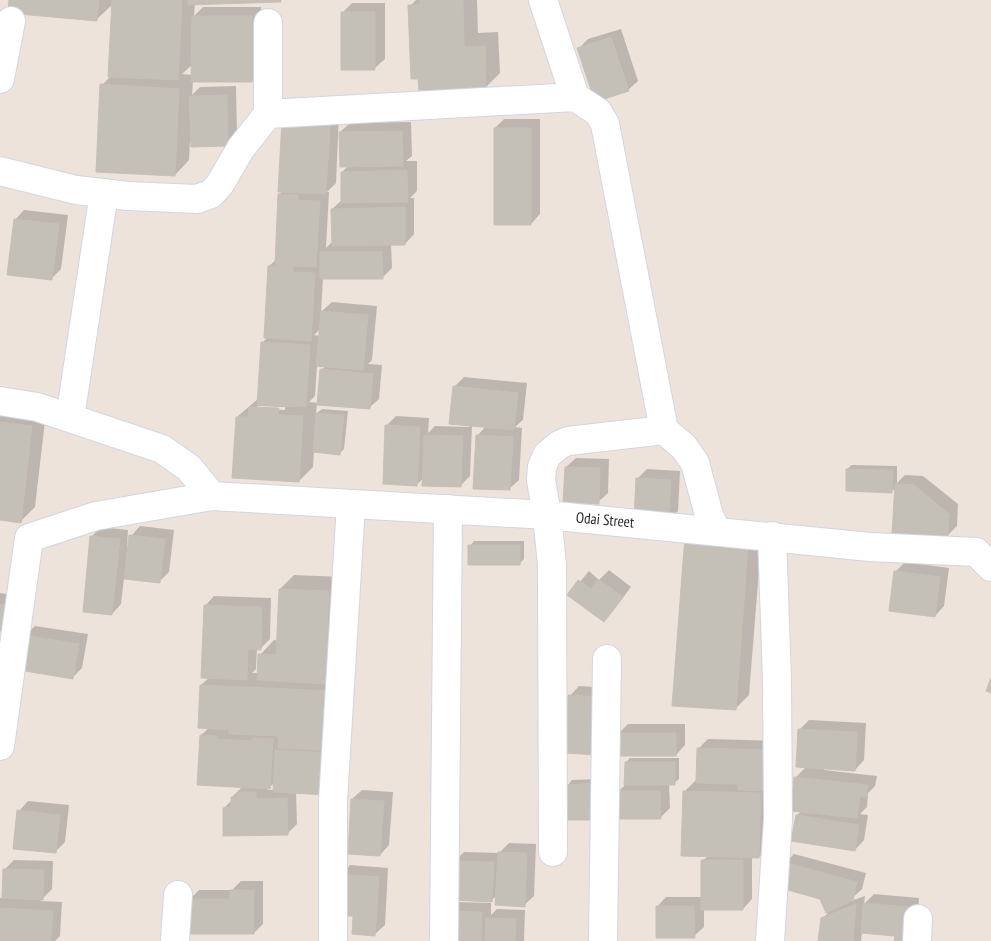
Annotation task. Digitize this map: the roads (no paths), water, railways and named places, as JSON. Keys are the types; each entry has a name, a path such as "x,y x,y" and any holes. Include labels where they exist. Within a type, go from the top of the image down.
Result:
{"street":[{"path":"543,0 575,97"},
{"path":"0,79 11,21"},
{"path":"0,172 76,190 128,196 198,199 211,194 220,184 241,148 268,114 268,23"},
{"path":"268,114 575,97 598,112 605,124 664,430 684,447 695,462 709,515 716,530"},
{"path":"70,418 104,193"},
{"path":"0,401 38,407 162,449 189,468 212,496"},
{"path":"553,852 552,565 541,480 542,467 547,455 559,445 568,441 664,430"},
{"name":"Odai Street","path":"0,746 29,538 96,516 212,496 448,509 547,515 716,530 870,547 976,552 991,567"},
{"path":"333,941 333,801 351,504"},
{"path":"444,941 448,509"},
{"path":"770,941 778,819 777,679 772,536"},
{"path":"603,941 607,659"},
{"path":"175,941 178,895"}]}
